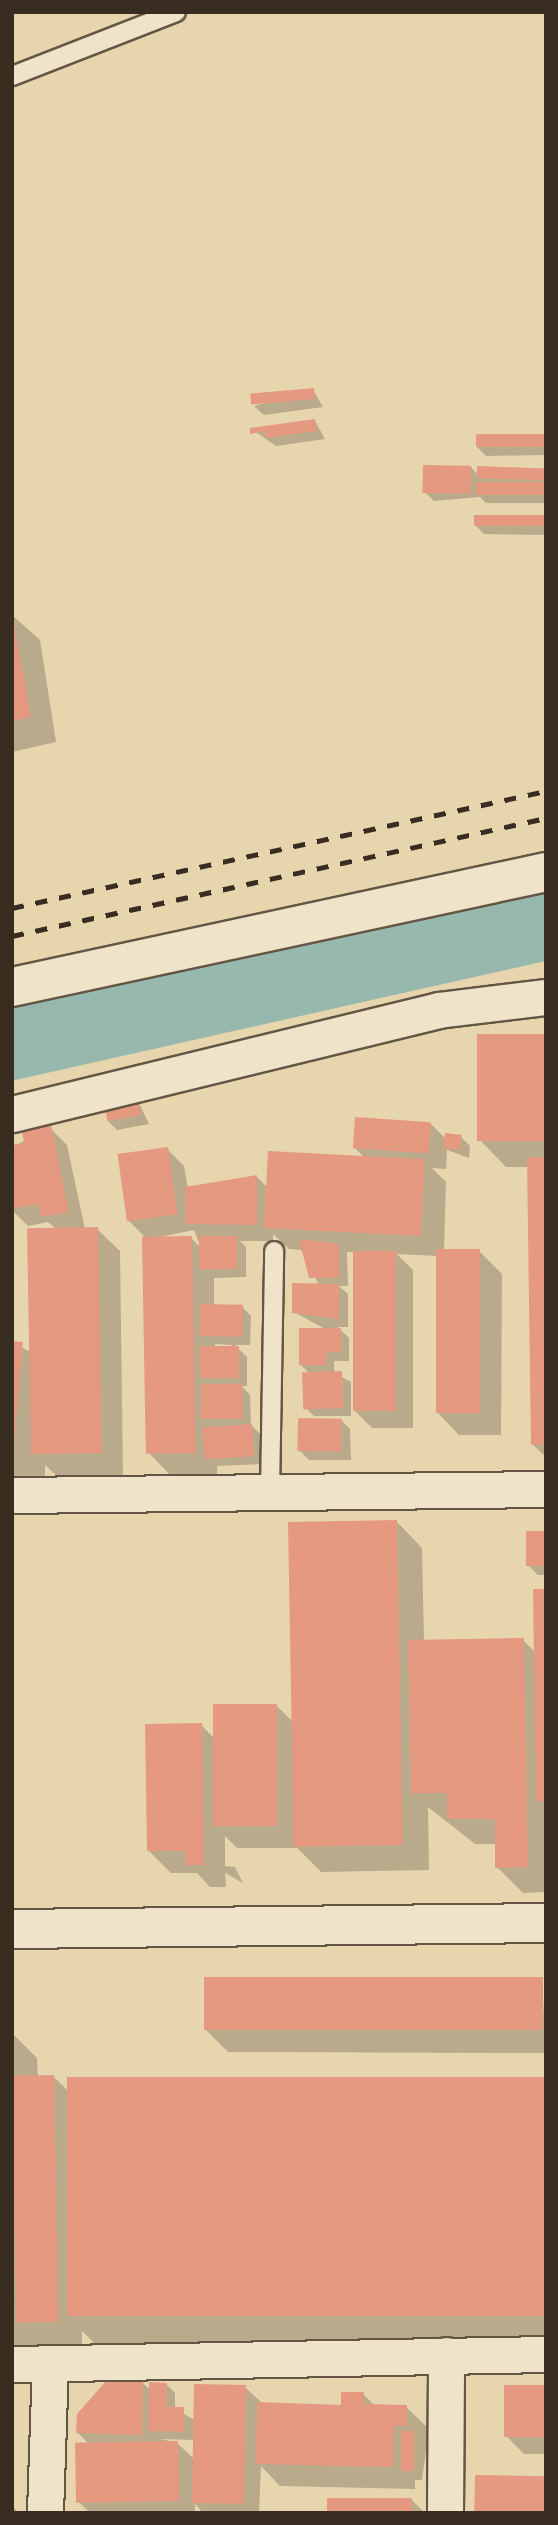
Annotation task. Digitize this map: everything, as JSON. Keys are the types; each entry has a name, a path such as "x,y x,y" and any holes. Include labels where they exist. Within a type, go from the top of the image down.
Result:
{"street":[{"path":"12,987 546,872"},
{"path":"12,1114 438,1010 546,997"},
{"path":"12,1495 546,1489"},
{"path":"12,1928 546,1923"},
{"path":"12,2364 546,2354"},
{"path":"445,2513 446,2355"},
{"path":"45,2513 50,2365"}],"lane":[{"path":"12,76 176,12"},
{"path":"270,1492 274,1251"}],"building":[{"path":"314,388 315,399 251,405 250,394"},
{"path":"315,419 317,431 265,438 265,431 250,434 250,428"},
{"path":"476,434 546,434 546,447 476,447"},
{"path":"423,465 471,466 471,494 423,493"},
{"path":"477,466 546,468 546,480 477,478"},
{"path":"476,482 546,482 546,495 476,495"},
{"path":"474,515 546,515 546,526 474,526"},
{"path":"12,613 31,717 12,721"},
{"path":"477,1034 546,1034 546,1141 477,1141"},
{"path":"138,1100 141,1115 107,1121 105,1106"},
{"path":"355,1117 431,1122 429,1153 353,1148"},
{"path":"51,1126 69,1212 41,1217 38,1204 12,1209 12,1145 24,1143 22,1131"},
{"path":"445,1133 462,1135 460,1150 443,1148"},
{"path":"168,1147 177,1214 127,1221 117,1154"},
{"path":"268,1151 425,1159 421,1236 264,1228"},
{"path":"527,1157 546,1157 546,1444 531,1445"},
{"path":"257,1175 257,1225 186,1224 185,1187"},
{"path":"98,1227 102,1453 31,1454 27,1228"},
{"path":"192,1236 196,1453 146,1454 142,1237"},
{"path":"199,1236 237,1236 237,1269 199,1269"},
{"path":"299,1239 339,1244 339,1278 309,1278"},
{"path":"436,1249 480,1249 480,1413 436,1413"},
{"path":"353,1251 396,1251 396,1411 353,1411"},
{"path":"292,1283 339,1284 339,1319 292,1313"},
{"path":"200,1304 243,1305 242,1337 199,1336"},
{"path":"299,1328 341,1328 341,1352 326,1352 326,1365 299,1365"},
{"path":"12,1341 23,1342 12,1461"},
{"path":"200,1346 239,1346 239,1378 200,1378"},
{"path":"342,1371 343,1408 303,1409 302,1372"},
{"path":"201,1384 242,1384 242,1419 201,1419"},
{"path":"298,1418 342,1419 341,1452 297,1451"},
{"path":"252,1424 254,1456 204,1459 202,1427"},
{"path":"397,1520 403,1845 294,1847 288,1522"},
{"path":"526,1531 546,1531 546,1566 526,1566"},
{"path":"533,1589 546,1589 546,1801 536,1801"},
{"path":"524,1638 528,1867 495,1868 495,1819 447,1819 447,1793 411,1793 408,1640"},
{"path":"213,1704 277,1704 277,1826 213,1826"},
{"path":"202,1723 204,1865 186,1865 185,1851 147,1851 145,1724"},
{"path":"204,1977 543,1977 543,2030 204,2030"},
{"path":"54,2075 58,2322 16,2323 12,2076"},
{"path":"67,2077 546,2077 546,2316 67,2316"},
{"path":"107,2380 143,2381 142,2435 76,2433 77,2414"},
{"path":"149,2382 167,2383 166,2407 184,2407 184,2432 148,2431"},
{"path":"194,2384 246,2385 244,2504 192,2503"},
{"path":"504,2385 546,2385 546,2437 504,2437"},
{"path":"341,2392 364,2392 364,2404 407,2405 407,2426 394,2426 393,2467 256,2464 257,2402 341,2405"},
{"path":"401,2431 414,2431 414,2471 401,2471"},
{"path":"178,2441 179,2501 76,2503 75,2443"},
{"path":"475,2475 546,2476 545,2513 474,2513"},
{"path":"327,2498 412,2498 412,2513 327,2513"}],"waterway":[{"path":"12,1044 546,924"}],"railway":[{"path":"12,908 546,791"},
{"path":"12,936 546,818"}]}
